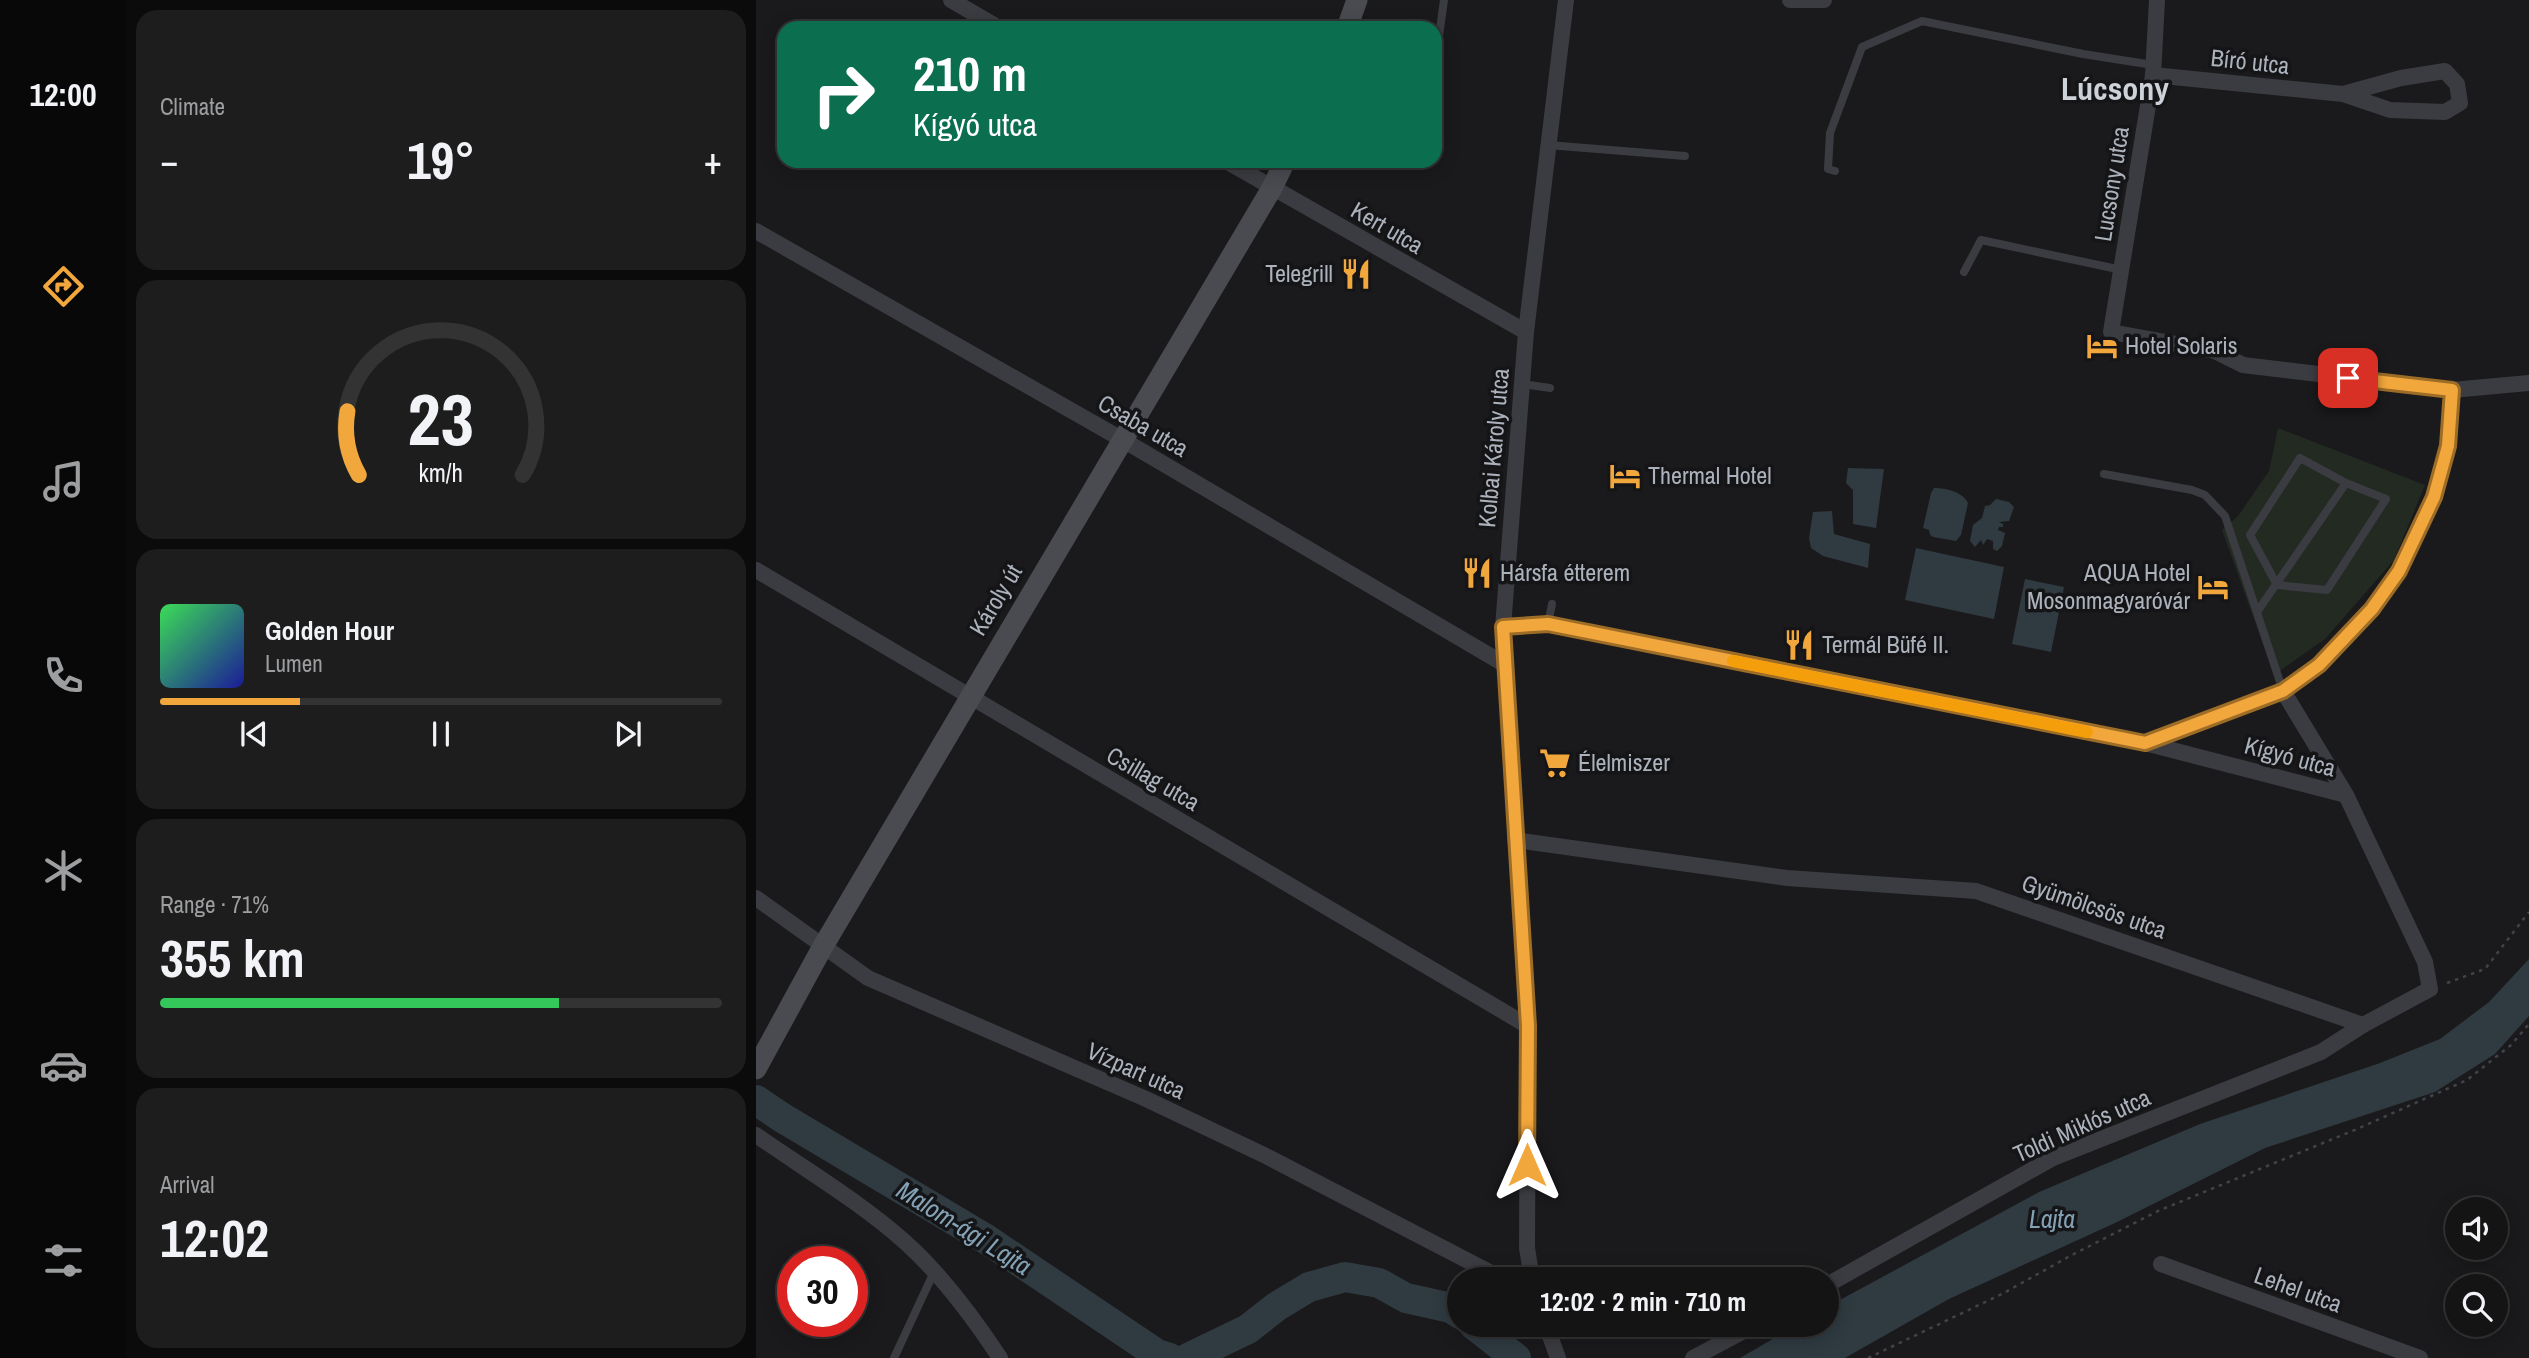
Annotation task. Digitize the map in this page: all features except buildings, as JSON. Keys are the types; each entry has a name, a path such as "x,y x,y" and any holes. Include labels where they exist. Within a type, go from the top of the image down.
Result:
{"street":[{"path":"951,0 987,21"},
{"path":"1350,21 1357,0"},
{"name":"Kolbai Károly utca","path":"1530,1267 1527,1248 1528,1026 1503,627 1526,332 1566,0"},
{"path":"1790,0 1824,0"},
{"name":"Lucsony utca","path":"2157,0 2153,70 2112,332 2215,351 2243,365 2452,390"},
{"name":"Bíró utca","path":"2153,70 2343,94 2390,110 2445,112 2460,103 2458,84 2445,71 2401,78 2343,94"},
{"name":"Kert utca","path":"1238,168 1526,332"},
{"name":"Károly út","path":"756,1069 822,948 1282,168"},
{"name":"Csaba utca","path":"756,231 1123,440 1504,664"},
{"path":"2452,390 2529,383"},
{"name":"Kígyó utca","path":"2145,743 2283,691 2319,665 2372,609 2399,571 2434,497 2448,446 2452,390"},
{"name":"Csillag utca","path":"756,570 1528,1026"},
{"name":"Kígyó utca","path":"1503,627 1548,624 2145,743 2346,795"},
{"name":"Kígyó utca","path":"2283,691 2346,795"},
{"path":"2346,795 2425,962 2430,989 2363,1025"},
{"name":"Gyümölcsös utca","path":"1515,840 1787,878 1976,891 2363,1025"},
{"name":"Vízpart utca","path":"756,898 867,978 1146,1099 1252,1149 1480,1267"},
{"name":"Toldi Miklós utca","path":"1839,1277 2053,1158 2321,1052 2363,1025"},
{"path":"756,1135 887,1227 934,1272 984,1333 1000,1358"},
{"name":"Lehel utca","path":"2161,1264 2420,1358"},
{"path":"1550,1337 1558,1358"},
{"path":"1693,1358 1732,1337"}],"lane":[{"path":"1441,21 1444,0"},
{"path":"1835,171 1828,169 1830,133 1862,47 1922,21 2153,70"},
{"path":"1548,145 1685,156"},
{"path":"1964,272 1981,240 2122,270"},
{"path":"1522,384 1550,388"},
{"path":"2300,458 2346,483 2386,499 2327,590 2277,585 2250,535 2300,458"},
{"path":"2104,474 2192,490 2205,495 2216,505 2225,516 2235,542 2283,691"},
{"path":"2258,612 2346,483"},
{"path":"1548,624 1552,604"},
{"path":"894,1358 934,1272"}],"path":[{"path":"2430,989 2485,969 2529,912"},
{"path":"1868,1358 2002,1294 2158,1211 2357,1129 2467,1080 2511,1045 2529,1024"}],"shaded area":[{"path":"2278,428 2425,485 2394,560 2325,639 2274,675 2222,530 2238,516 2269,471"}],"water":[{"path":"1848,468 1884,469 1876,528 1853,524 1853,490 1846,483"},
{"path":"1934,488 1954,491 1968,503 1961,535 1956,541 1933,537 1929,530 1923,528"},
{"path":"1996,499 2009,502 2014,507 2009,521 1999,522 2003,527 1998,530 2005,533 2002,546 1997,551 1993,549 1993,541 1987,539 1983,545 1981,540 1975,547 1970,541 1973,525 1982,518 1985,506"},
{"path":"1832,511 1834,534 1870,544 1868,568 1823,556 1811,548 1809,538 1813,512"},
{"path":"1916,548 2004,567 1994,619 1905,600"},
{"path":"2025,579 2064,587 2051,652 2012,644"},
{"name":"Lajta","path":"2529,959 2529,1016 2495,1054 2435,1092 2265,1148 2115,1223 1949,1299 1845,1358 1740,1358 1776,1337 1839,1337 1839,1300 2039,1192 2200,1124 2380,1063 2440,1039 2489,1002"}],"waterway":[{"name":"Malom-ági Lajta","path":"756,1100 986,1239 1157,1354 1170,1358"},
{"name":"Malom-ági Lajta","path":"1188,1358 1248,1329 1276,1307 1309,1287 1345,1277 1379,1283 1406,1298 1447,1307"},
{"name":"Malom-ági Lajta","path":"1489,1337 1516,1358"}],"slow traffic":[{"path":"1733,661 2087,732"}],"place":[{"name":"Telegrill","path":"1356,274"},
{"name":"Hotel Solaris","path":"2102,346"},
{"name":"Thermal Hotel","path":"1625,476"},
{"name":"Hársfa étterem","path":"1477,573"},
{"name":"AQUA Hotel Mosonmagyaróvár","path":"2213,587"},
{"name":"Termál Büfé II.","path":"1799,645"},
{"name":"Élelmiszer","path":"1555,763"}],"district":[{"name":"Lúcsony","path":"2115,89"}],"route":[{"path":"1527,1165 1528,1026 1503,627 1548,624 2145,743 2283,691 2319,665 2340,644 2372,609 2399,571 2434,497 2448,446 2452,390 2348,378"}]}
